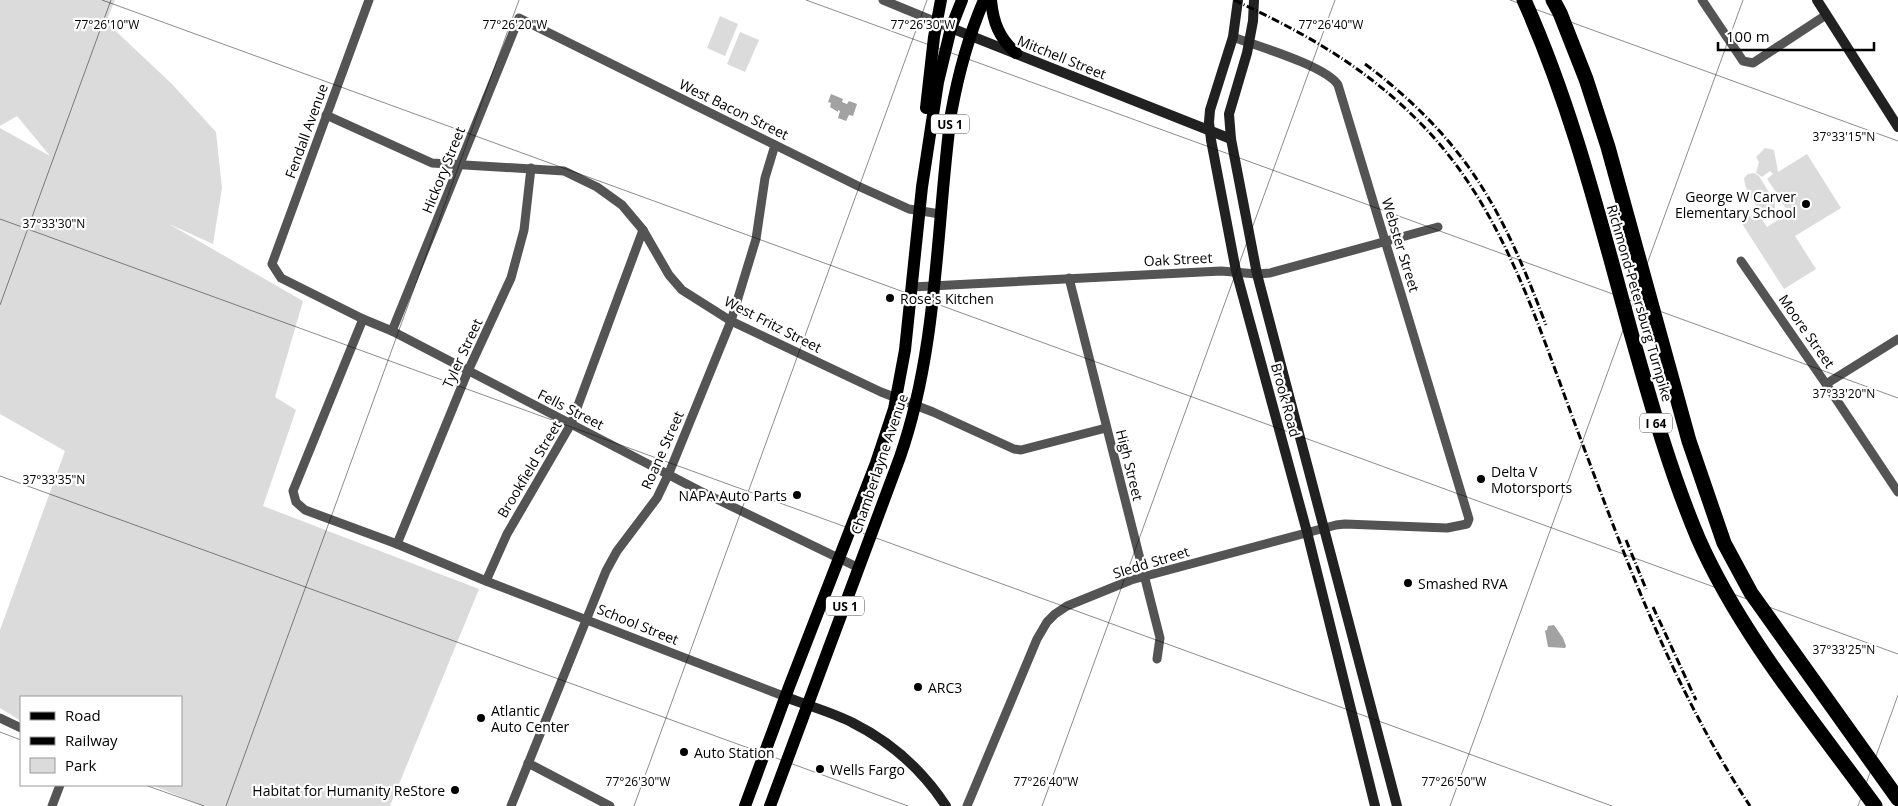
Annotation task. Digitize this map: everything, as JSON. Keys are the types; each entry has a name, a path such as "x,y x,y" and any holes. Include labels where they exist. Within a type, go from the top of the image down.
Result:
{"highway":[{"name":"Richmond-Petersburg Turnpike","path":"1524,0 1562,93 1589,181 1657,426 1699,540 1726,593 1762,650 1875,806"},
{"name":"Richmond-Petersburg Turnpike","path":"1558,4 1586,79 1608,146 1689,441 1724,543 1751,593 1898,799"}],"main road":[{"name":"Chamberlayne Avenue","path":"928,142 926,105 941,0"},
{"name":"Chamberlayne Avenue","path":"745,806 876,463 897,399 905,350 928,142 938,82 951,28 962,0"},
{"name":"Chamberlayne Avenue","path":"770,806 903,448 916,405 926,345 951,114 958,76 970,35 984,0"},
{"path":"991,0 996,28 1003,40 1016,53"},
{"name":"Brook Road","path":"1238,0 1233,37 1210,110 1210,130 1236,271 1307,532 1375,806"},
{"name":"Brook Road","path":"1254,0 1249,43 1229,114 1231,139 1257,274 1397,806"},
{"path":"1817,0 1898,128"},
{"name":"Mitchell Street","path":"951,28 1231,139"},
{"name":"School Street","path":"786,697 852,722 887,743 913,765 927,780 946,806"}],"street":[{"name":"Fendall Avenue","path":"275,270 272,264 369,0"},
{"name":"Mitchell Street","path":"883,0 951,28"},
{"path":"1702,0 1743,61 1753,64 1826,15"},
{"name":"West Bacon Street","path":"519,18 874,193 920,212 940,214"},
{"name":"Hickory Street","path":"392,331 519,18"},
{"name":"Webster Street","path":"1233,37 1312,66 1335,80 1343,100 1466,507 1469,519 1467,524"},
{"name":"West Fritz Street","path":"326,115 432,163 460,166 531,168 564,172 597,186 622,205 643,230 669,275 682,290 731,321 897,399 916,405 1018,450 1106,428"},
{"name":"Roane Street","path":"511,806 606,571 617,551 656,498 669,473 731,321 756,239 766,178 775,145"},
{"name":"Tyler Street","path":"396,544 468,371 511,278 524,230 531,168"},
{"name":"Oak Street","path":"912,287 1236,271 1257,274 1276,272 1438,228"},
{"name":"Brookfield Street","path":"486,581 511,526 572,424 643,230"},
{"name":"Moore Street","path":"1742,261 1898,492"},
{"name":"Fells Street","path":"275,270 281,278 363,319 392,331 669,473 700,491 859,568"},
{"name":"High Street","path":"1069,278 1160,638 1156,659"},
{"name":"School Street","path":"363,319 293,491 296,502 306,510 786,697"},
{"path":"1826,384 1898,339"},
{"name":"Sledd Street","path":"966,806 1036,639 1047,622 1067,606 1144,576 1324,528 1345,524 1447,528 1467,524"},
{"path":"0,718 20,728"},
{"path":"528,764 610,806"},
{"path":"52,806 60,786"}],"green space":[{"path":"0,0 115,0 106,22 172,84 216,132 222,188 213,244 169,224 303,301 275,397 296,410 263,506 479,589 390,806 203,806 154,786 182,786 182,696 20,696 20,720 0,708 0,630 65,451 0,414 0,128 50,156 17,116 0,126"},
{"path":"720,16 738,24 725,56 707,48"},
{"path":"740,32 759,40 745,72 727,64"},
{"path":"1765,148 1774,150 1778,172 1807,154 1841,208 1795,236 1816,269 1784,289 1741,222 1757,212 1767,227 1789,213 1779,198 1775,201 1775,210 1772,213 1761,210 1749,195 1744,178 1748,174 1754,173 1759,176 1773,199 1778,195 1767,179 1773,174 1770,171 1762,177 1756,173 1759,162 1756,157"}],"shaded area":[{"path":"831,94 843,99 842,102 847,104 849,101 857,104 853,116 849,115 846,121 838,118 840,111 838,110 838,112 830,107 831,103 828,102"},
{"path":"1554,625 1563,638 1565,648 1548,647 1545,631 1548,626"}],"railway":[{"path":"1234,0 1313,40 1382,88 1426,129 1453,161 1476,195 1497,231 1531,307 1612,523 1673,667 1722,761 1750,806"},
{"path":"1365,64 1412,103 1467,164 1507,233 1524,269 1546,325"},
{"path":"1626,540 1646,589"},
{"path":"1653,607 1696,700"}],"place":[{"name":"George W Carver Elementary School","path":"1806,204"},
{"name":"Rose's Kitchen","path":"890,298"},
{"name":"Delta V Motorsports","path":"1481,479"},
{"name":"NAPA Auto Parts","path":"797,495"},
{"name":"Smashed RVA","path":"1408,583"},
{"name":"ARC3","path":"918,687"},
{"name":"Atlantic Auto Center","path":"481,718"},
{"name":"Auto Station","path":"684,752"},
{"name":"Wells Fargo","path":"820,769"},
{"name":"Habitat for Humanity ReStore","path":"455,790"}]}
